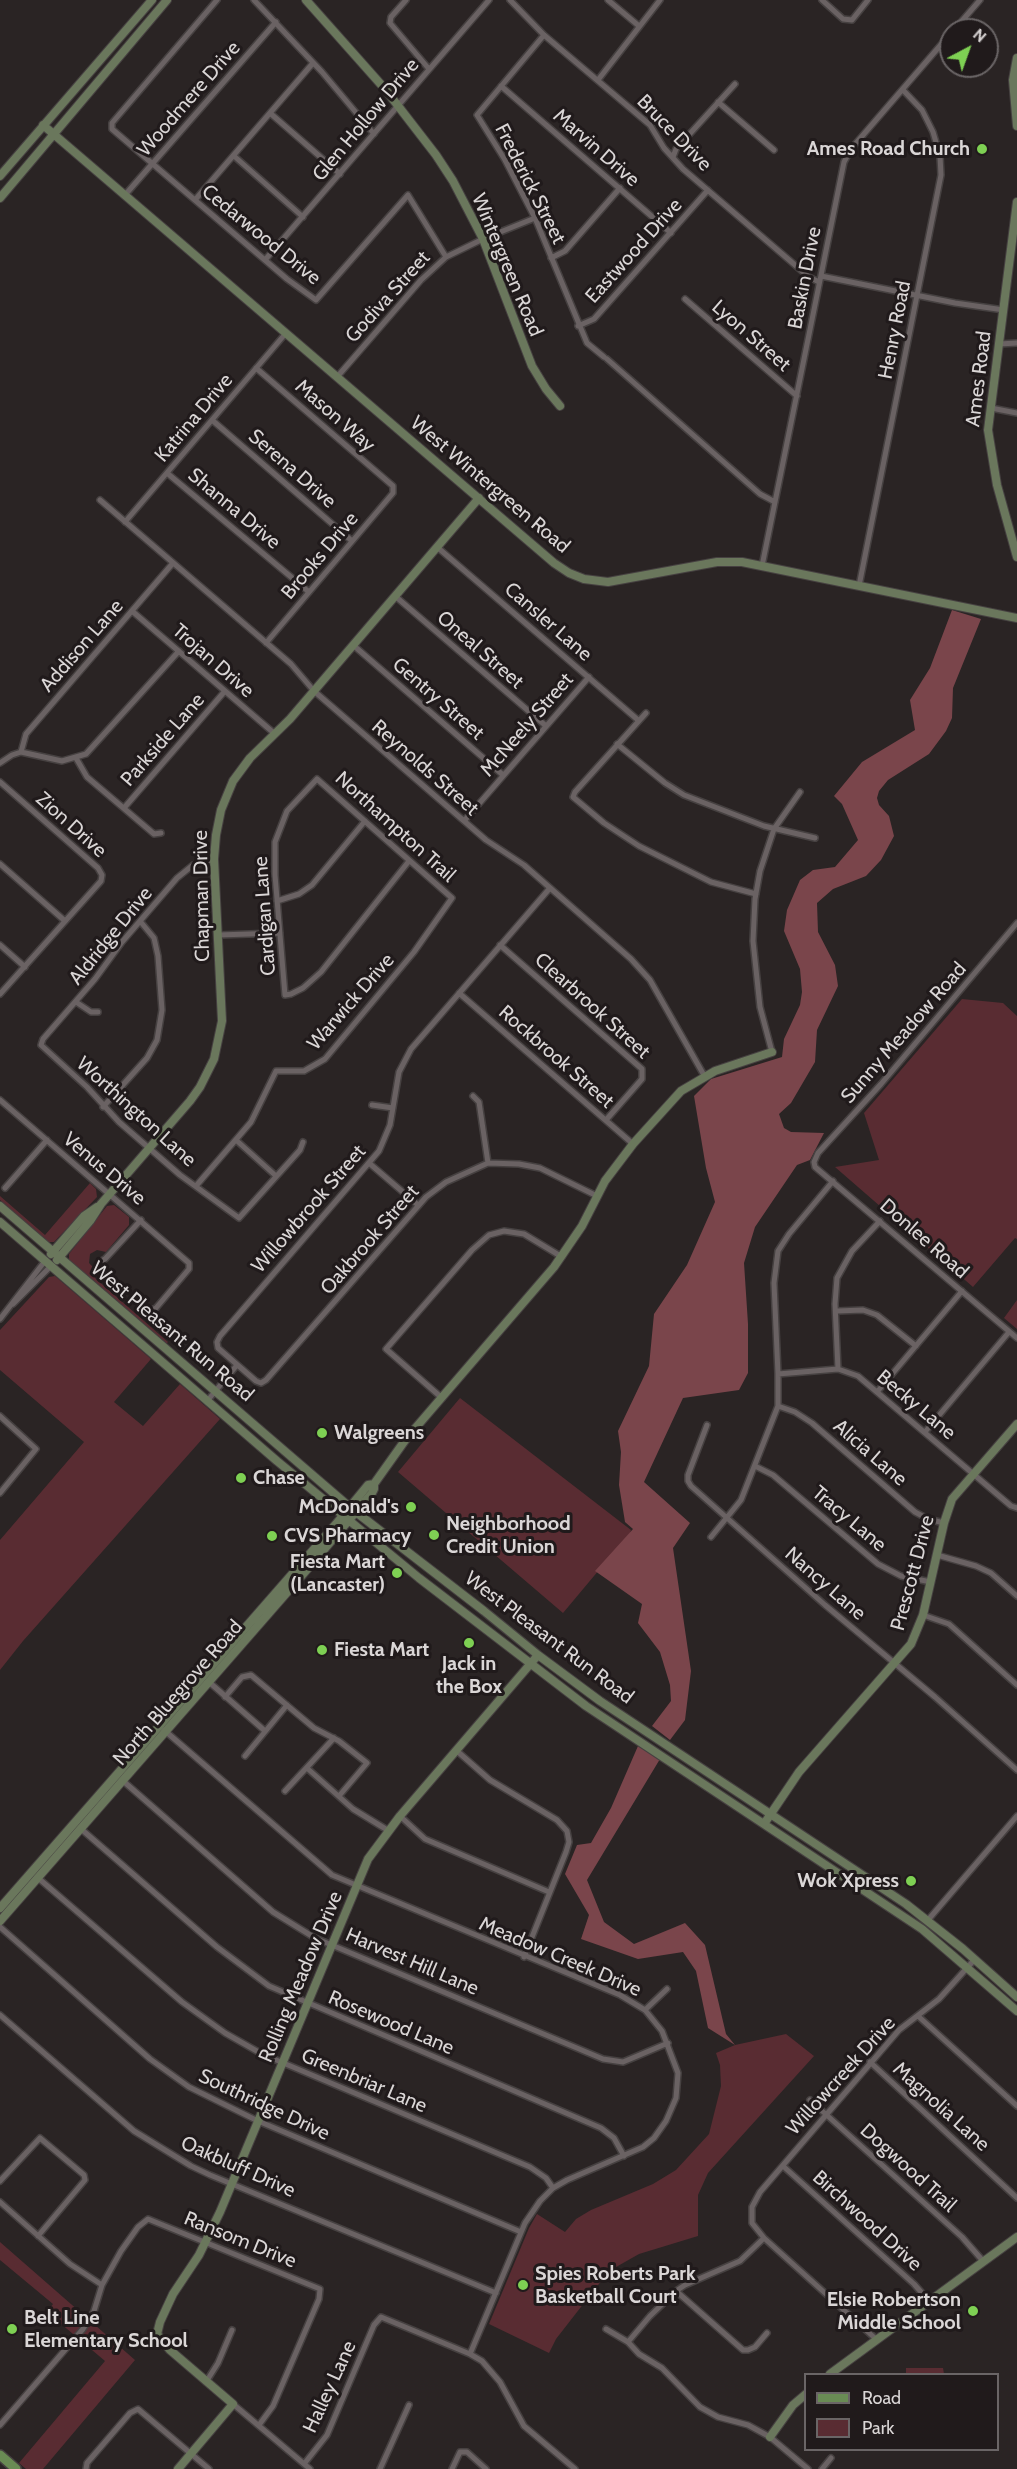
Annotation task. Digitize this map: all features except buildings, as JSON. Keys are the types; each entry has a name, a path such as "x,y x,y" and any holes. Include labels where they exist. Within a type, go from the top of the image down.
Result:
{"main road":[{"path":"0,176 152,0"},
{"path":"0,198 166,0"},
{"name":"Wintergreen Road","path":"306,0 344,41 398,106 453,181 483,238 532,366 546,389 561,406"},
{"path":"1017,58 1013,80 1017,126"},
{"name":"West Wintergreen Road","path":"43,125 569,573 584,579 616,581 717,562 741,562 1017,618"},
{"name":"Ames Road","path":"1017,202 988,430 993,466 1017,557"},
{"name":"Chapman Drive","path":"48,1264 84,1216 109,1194 200,1087 217,1051 222,1022 214,859 219,816 233,781 250,758 314,691 479,498"},
{"path":"705,1077 715,1071 772,1052"},
{"name":"North Bluegrove Road","path":"0,1921 35,1875 353,1510 368,1485 374,1484 406,1439 562,1257 582,1226 613,1168 633,1144 681,1091 705,1077"},
{"name":"West Pleasant Run Road","path":"0,1206 353,1510 538,1655 600,1701 928,1920 1017,1997"},
{"name":"West Pleasant Run Road","path":"0,1222 277,1461 419,1578 586,1706 922,1929 1017,2012"},
{"path":"158,1359 167,1349"},
{"name":"Prescott Drive","path":"764,1824 799,1772 911,1644 923,1615 944,1523 952,1499 1017,1424"},
{"path":"277,1461 286,1452"},
{"path":"419,1578 427,1567"},
{"name":"North Bluegrove Road","path":"163,1729 209,1682 285,1589"},
{"name":"Rolling Meadow Drive","path":"206,2382 157,2334 160,2322 173,2294 205,2242 232,2183 368,1859 400,1816 538,1655"},
{"path":"690,1774 697,1764"},
{"path":"846,1878 852,1868"},
{"name":"North Bluegrove Road","path":"0,1908 35,1875"},
{"path":"922,1929 928,1920"},
{"path":"831,2373 1017,2237"},
{"path":"178,2469 233,2404 206,2382"},
{"path":"770,2437 793,2405 804,2396"},
{"path":"0,2455 16,2469"}],"street":[{"name":"Cedarwood Drive","path":"217,0 112,123 112,129 287,279 316,300 408,195 446,256"},
{"path":"254,0 313,63 374,134"},
{"path":"406,0 389,20 429,69"},
{"name":"Glen Hollow Drive","path":"265,260 489,0"},
{"name":"Bruce Drive","path":"510,0 544,35 650,125 664,148 683,169 809,277 1004,310"},
{"path":"608,0 639,26"},
{"path":"598,80 660,0"},
{"path":"822,0 843,19 852,20 868,0"},
{"name":"Baskin Drive","path":"964,18 980,0"},
{"name":"Woodmere Drive","path":"125,195 276,22"},
{"name":"Frederick Street","path":"544,35 477,115 505,160 535,218 578,326 587,343 760,494 776,502"},
{"name":"Baskin Drive","path":"762,566 846,157 939,47"},
{"path":"195,200 313,63"},
{"path":"673,157 676,149 735,84"},
{"name":"Marvin Drive","path":"501,86 671,233"},
{"name":"Henry Road","path":"859,586 941,168 937,145 930,125 916,103 903,90"},
{"path":"718,102 774,150"},
{"path":"270,113 340,174"},
{"path":"234,156 303,217"},
{"path":"551,258 565,251 620,188"},
{"name":"Eastwood Drive","path":"578,326 594,319 708,190"},
{"name":"Godiva Street","path":"337,377 421,280 446,256 483,238 535,218"},
{"name":"Lyon Street","path":"685,299 797,396"},
{"name":"Katrina Drive","path":"125,522 286,333"},
{"path":"999,344 1017,343"},
{"name":"Mason Way","path":"256,368 393,486"},
{"path":"990,408 1017,413"},
{"name":"Serena Drive","path":"212,420 352,542"},
{"name":"Shanna Drive","path":"167,473 309,592"},
{"name":"Brooks Drive","path":"266,643 393,493 393,486"},
{"name":"Reynolds Street","path":"100,500 291,664 314,691 486,840 524,865 644,971 705,1077"},
{"name":"Cansler Lane","path":"437,547 639,720"},
{"name":"Addison Lane","path":"21,752 26,734 173,563"},
{"name":"Oneal Street","path":"395,596 546,726"},
{"name":"Trojan Drive","path":"132,611 275,734"},
{"name":"Gentry Street","path":"353,645 503,775"},
{"path":"0,763 21,752 62,761 86,754 179,651"},
{"name":"McNeely Street","path":"464,820 589,677"},
{"name":"Parkside Lane","path":"124,808 225,691"},
{"path":"646,713 573,797 604,823 639,846 711,882 756,894"},
{"path":"617,744 665,783 684,795 774,829 815,838"},
{"path":"76,758 87,777 154,834 161,833"},
{"name":"Northampton Trail","path":"317,779 452,898"},
{"name":"Cardigan Lane","path":"317,779 292,803 274,842 285,995 303,988 321,972 409,861"},
{"name":"Zion Drive","path":"0,782 98,868 102,875 101,881 65,921"},
{"path":"772,1052 760,1007 753,941 756,894 759,871 774,829 800,792"},
{"path":"278,901 299,894 312,885 365,821"},
{"name":"Aldridge Drive","path":"41,1045 43,1039 76,1002 140,921 185,870 214,859"},
{"path":"0,864 65,921 0,994"},
{"name":"Willowbrook Street","path":"237,1365 218,1348 216,1342 369,1163 384,1141 398,1078 405,1059 550,888"},
{"name":"Warwick Drive","path":"196,1186 257,1112 276,1071 304,1071 325,1059 414,952 452,898"},
{"path":"103,1107 147,1058 157,1040 162,1010 158,956 152,934 140,921"},
{"name":"Sunny Meadow Road","path":"814,1162 818,1153 881,1084 1017,923"},
{"path":"218,935 280,933"},
{"path":"0,945 25,967"},
{"name":"Clearbrook Street","path":"500,945 642,1068 644,1072 642,1079 606,1120"},
{"name":"Rockbrook Street","path":"459,993 633,1144"},
{"path":"76,1002 91,1012 98,1012"},
{"name":"Worthington Lane","path":"41,1045 148,1148 235,1216 239,1218 276,1176"},
{"path":"473,1096 479,1102 488,1163"},
{"name":"Venus Drive","path":"0,1100 189,1263 189,1269 156,1308 147,1312"},
{"path":"372,1105 393,1108"},
{"path":"5,1188 46,1140"},
{"path":"236,1140 276,1176 300,1150 303,1142"},
{"name":"Donlee Road","path":"814,1162 814,1167 1017,1338"},
{"path":"369,1163 418,1205"},
{"name":"Oakbrook Street","path":"237,1365 259,1382 270,1377 418,1205 446,1182 488,1163 508,1163 540,1168 597,1196"},
{"path":"711,1537 741,1500 778,1406 775,1262 784,1240 833,1181"},
{"path":"99,1262 105,1260 141,1220"},
{"path":"778,1374 838,1369 836,1287 841,1269 852,1251 880,1221"},
{"path":"442,1398 386,1349 472,1250 489,1235 504,1231 524,1233 562,1257"},
{"name":"Chapman Drive","path":"0,1319 22,1287 48,1264"},
{"path":"877,1392 962,1291"},
{"path":"837,1311 863,1310 877,1315 916,1346"},
{"path":"924,1432 1009,1332"},
{"path":"207,1400 237,1365"},
{"name":"Becky Lane","path":"838,1369 858,1376 1011,1506 1017,1508"},
{"name":"Alicia Lane","path":"778,1406 795,1412 812,1423 915,1512 928,1519 944,1523"},
{"path":"0,1416 36,1449 0,1493"},
{"name":"Nancy Lane","path":"707,1425 688,1480 727,1518 1017,1770"},
{"name":"Tracy Lane","path":"755,1466 773,1475 878,1564 901,1576 931,1582"},
{"path":"937,1556 976,1566 991,1573 1017,1596"},
{"path":"923,1615 949,1624 1017,1685"},
{"path":"225,1696 248,1674 314,1728 334,1738 367,1763 339,1796"},
{"path":"209,1682 265,1731"},
{"path":"245,1755 287,1705"},
{"name":"Meadow Creek Drive","path":"163,1729 332,1875 524,1957 620,1995 654,2018 668,2043 678,2073 676,2098 671,2112 654,2138 643,2147 553,2188 535,2206 521,2232 470,2354"},
{"path":"285,1791 334,1738"},
{"path":"457,1751 490,1780 563,1825 569,1842 524,1957"},
{"path":"308,1768 353,1809 389,1831"},
{"name":"Harvest Hill Lane","path":"119,1778 273,1912 304,1932 603,2059 623,2062 668,2043"},
{"path":"400,1816 425,1839 549,1892"},
{"path":"928,1920 1017,1816"},
{"name":"Rosewood Lane","path":"78,1826 242,1968 279,1991 601,2128 615,2138 624,2156"},
{"name":"Greenbriar Lane","path":"35,1875 194,2012 250,2048 530,2167 546,2178 553,2188"},
{"name":"Southridge Drive","path":"0,1927 168,2073 204,2095 258,2121 521,2232"},
{"name":"Willowcreek Drive","path":"764,2238 752,2223 751,2216 754,2200 760,2192 898,2030 939,1999 975,1959"},
{"path":"645,2010 667,1989"},
{"name":"Oakbluff Drive","path":"0,2015 134,2131 191,2166 496,2293"},
{"path":"918,2016 1017,2106"},
{"name":"Magnolia Lane","path":"870,2062 1017,2198"},
{"name":"Dogwood Trail","path":"810,2100 962,2237 983,2261"},
{"path":"0,2181 40,2138 86,2178 38,2236"},
{"name":"Birchwood Drive","path":"783,2166 914,2284 929,2301"},
{"path":"0,2202 79,2270 102,2285 94,2311 83,2329 0,2425"},
{"name":"Ransom Drive","path":"102,2285 121,2251 138,2227 148,2219 320,2289 319,2299 273,2406 259,2426"},
{"path":"628,2342 676,2291 740,2261 764,2238 877,2340"},
{"path":"676,2291 743,2350 755,2347 767,2333"},
{"name":"Halley Lane","path":"304,2464 327,2435 378,2320 381,2318 470,2354"},
{"path":"606,2329 628,2342 639,2354 662,2367 700,2407 718,2417 748,2425 770,2437 808,2469"},
{"path":"206,2382 219,2363 232,2330"},
{"path":"470,2354 482,2361 500,2382 524,2426 575,2469"},
{"path":"233,2404 310,2469"},
{"path":"380,2469 409,2405"},
{"path":"86,2468 132,2411 138,2409 209,2469"},
{"path":"452,2469 460,2452 467,2452 486,2469"},
{"path":"822,2469 831,2458"}],"green space":[{"path":"962,999 1003,1003 1017,1016 1017,1239 1015,1238 973,1287 835,1167 879,1160 864,1113"},
{"path":"90,1183 96,1189 97,1197 54,1242 48,1242 0,1200 0,1196 45,1235"},
{"path":"114,1205 129,1217 129,1225 106,1252 97,1250 90,1254 89,1263 96,1270 95,1278 168,1342 166,1344 69,1260 69,1254 107,1206"},
{"path":"55,1276 151,1359 114,1402 143,1426 180,1384 220,1419 23,1641 0,1670 0,1540 84,1442 0,1370 0,1330 49,1277"},
{"path":"1017,1300 1017,1329 1004,1318"},
{"path":"460,1398 631,1530 563,1613 398,1472"},
{"path":"786,2034 814,2056 708,2173 698,2195 698,2236 639,2254 609,2271 556,2339 549,2353 489,2324 537,2214 565,2232 576,2219 591,2210 653,2184 676,2170 709,2134 721,2086 720,2065 716,2053 735,2045"},
{"path":"0,2242 135,2360 43,2469 26,2469 19,2463 105,2361 47,2312 53,2304 0,2260"},
{"path":"906,2368 943,2368 944,2373 906,2373"}],"shaded area":[{"path":"952,610 981,619 953,688 952,718 946,731 929,754 888,780 879,791 877,798 879,805 889,816 894,836 881,860 866,876 833,889 817,903 818,932 835,965 838,986 817,1030 815,1062 791,1103 779,1114 784,1128 791,1132 824,1133 810,1160 797,1165 755,1227 744,1263 748,1373 739,1390 683,1398 644,1482 690,1523 673,1548 691,1671 685,1720 670,1740 652,1726 671,1701 670,1685 660,1652 638,1623 642,1604 595,1571 633,1529 625,1522 619,1485 621,1452 618,1431 649,1366 654,1314 687,1265 715,1202 706,1168 694,1096 711,1079 782,1057 784,1039 800,1005 802,992 800,969 784,931 787,910 800,880 813,870 835,867 858,840 842,804 834,796 862,762 915,730 910,700 930,668"},
{"path":"638,1746 660,1759 587,1880 604,1922 634,1944 685,1923 705,1945 726,2034 735,2045 708,2028 696,1971 683,1952 638,1959 581,1939 589,1915 565,1874 577,1845 591,1843 611,1808"}],"place":[{"name":"Ames Road Church","path":"982,149"},
{"name":"Walgreens","path":"322,1433"},
{"name":"Chase","path":"241,1478"},
{"name":"McDonald's","path":"411,1507"},
{"name":"Neighborhood Credit Union","path":"434,1535"},
{"name":"CVS Pharmacy","path":"272,1536"},
{"name":"Fiesta Mart (Lancaster)","path":"397,1573"},
{"name":"Jack in the Box","path":"469,1643"},
{"name":"Fiesta Mart","path":"322,1650"},
{"name":"Wok Xpress","path":"911,1881"},
{"name":"Spies Roberts Park Basketball Court","path":"523,2285"},
{"name":"Elsie Robertson Middle School","path":"973,2311"},
{"name":"Belt Line Elementary School","path":"12,2329"}]}
